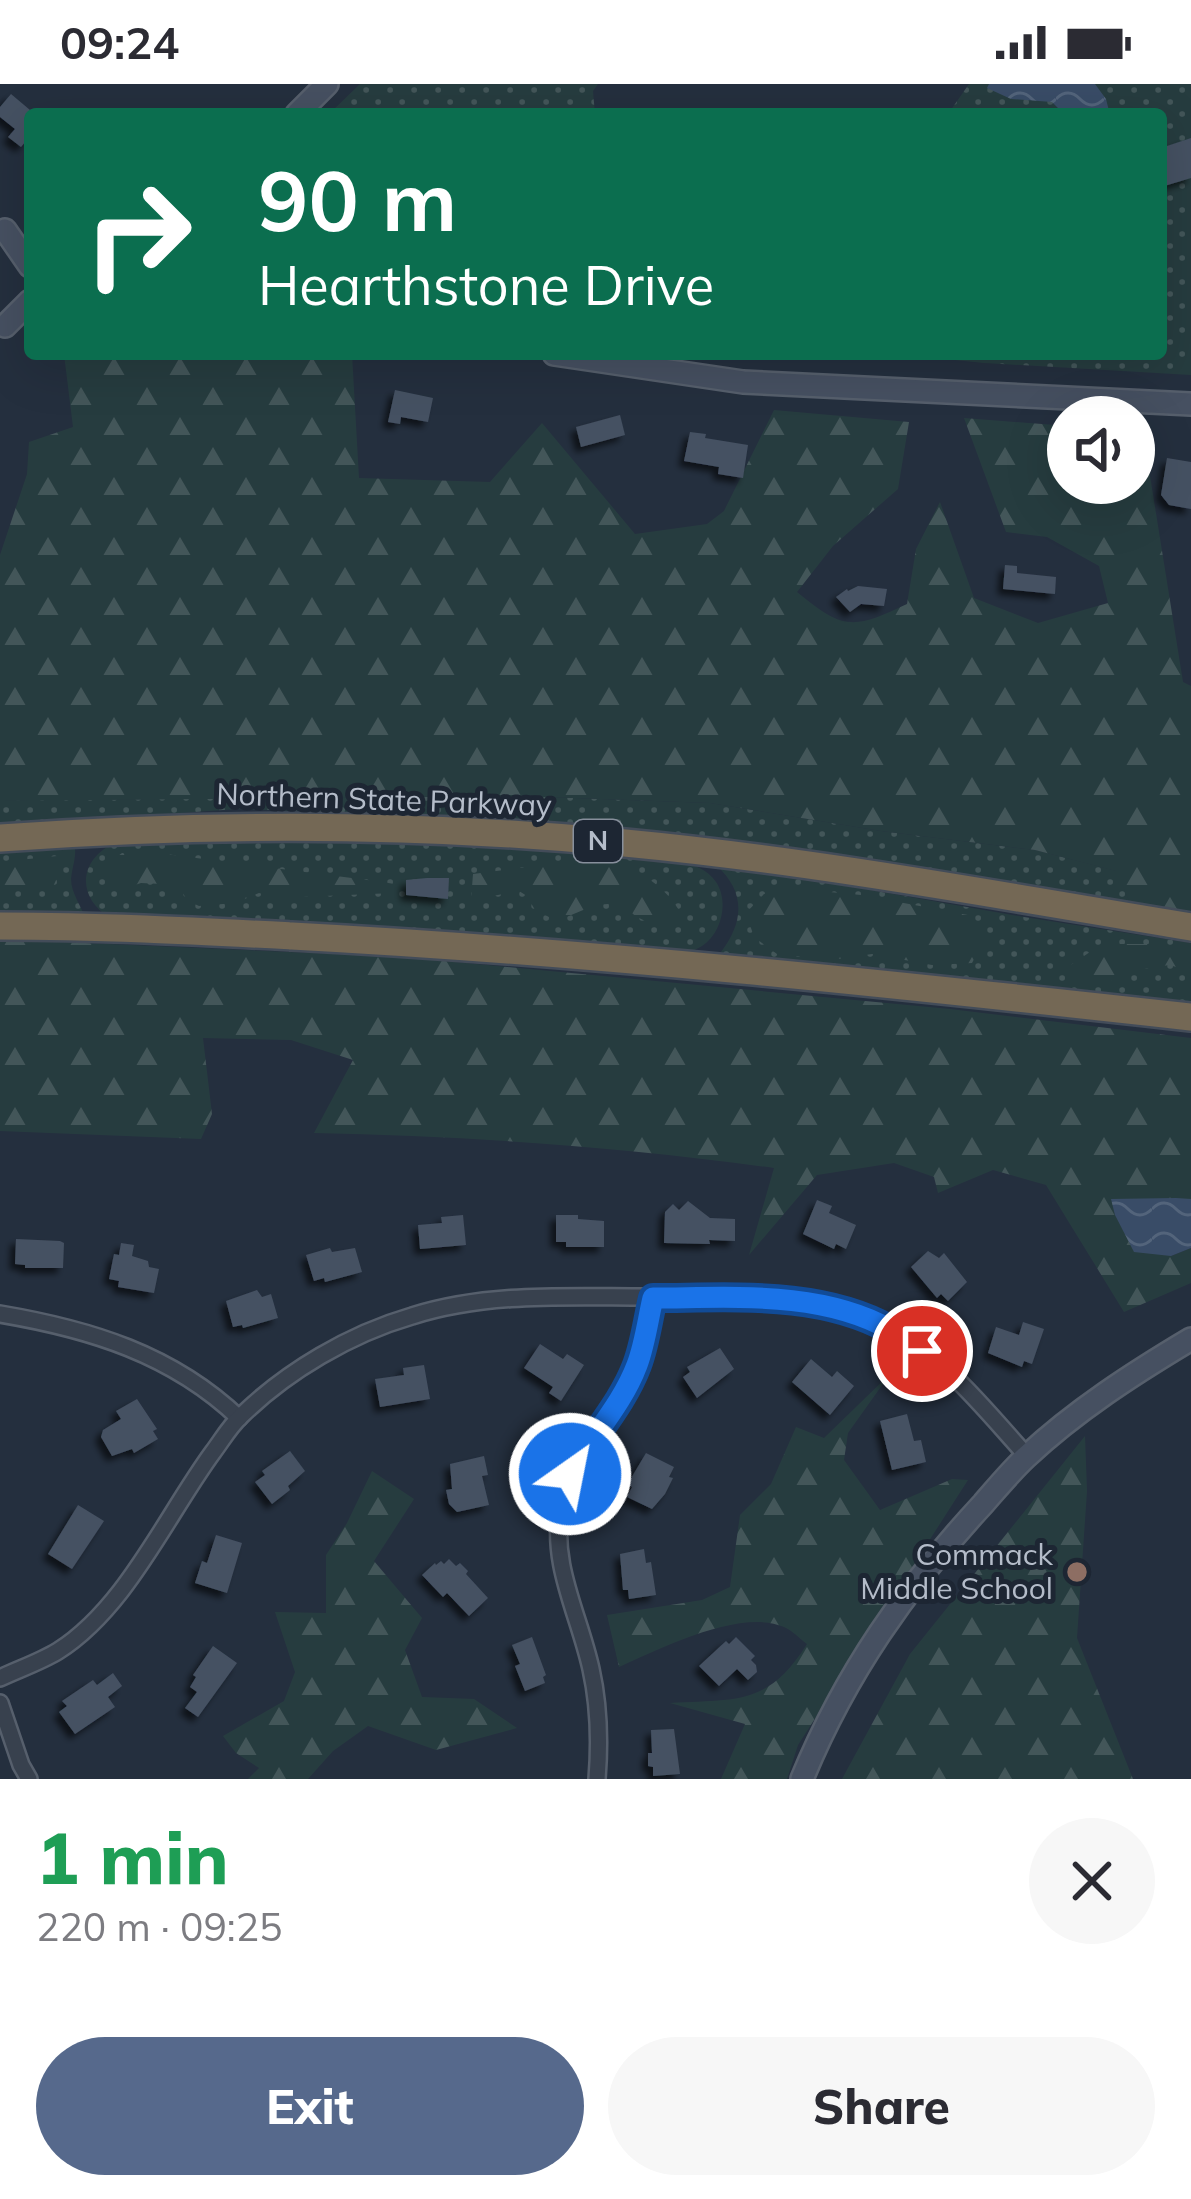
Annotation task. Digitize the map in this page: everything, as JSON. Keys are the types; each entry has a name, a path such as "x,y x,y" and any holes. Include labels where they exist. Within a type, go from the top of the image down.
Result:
{"highway":[{"name":"Northern State Parkway","path":"0,838 316,827 575,838 831,868 1191,927"},
{"path":"0,926 114,927 575,954 1191,1017"}],"main road":[{"path":"303,108 327,84"},
{"path":"2,228 24,258"},
{"path":"594,360 743,382 1191,404"},
{"path":"802,1779 844,1688 891,1615 947,1543 1027,1456 1130,1375 1191,1340"}],"street":[{"path":"597,1779 598,1708 591,1668 563,1578 558,1545 561,1508 570,1474 637,1365 653,1298"},
{"path":"0,1678 58,1651 95,1621 239,1418 325,1354 414,1315 495,1300 813,1303 890,1329 922,1351 1027,1456"},
{"path":"0,1314 75,1330 169,1364 214,1394 239,1418"},
{"path":"0,1703 29,1779"}],"green space":[{"path":"360,84 598,84 593,91 594,108 335,108"},
{"path":"969,84 1191,84 1191,375 955,360 1167,360 1167,108 952,108"},
{"path":"65,360 352,360 359,478 490,482 542,423 635,534 707,524 724,511 774,410 909,422 898,489 833,546 797,592 827,614 850,622 907,604 916,549 940,502 974,598 1038,623 1108,603 1099,566 1047,537 1006,532 964,418 1047,424 1047,504 1155,504 1183,682 1191,686 1191,915 1130,903 1116,871 1035,850 710,803 519,796 0,801 0,555 27,474 29,442 73,427"},
{"path":"519,796 710,803 1035,850 1117,871 1130,903 1027,885 483,816 237,809 0,826 0,801"},
{"path":"429,839 681,861 716,882 722,898 721,916 709,940 683,954 110,918 98,909 87,888 89,866 105,848 118,842"},
{"path":"75,848 71,884 85,918 0,923 0,850"},
{"path":"150,852 383,882 394,884 394,893 277,898 259,893 235,903 199,906 162,884 141,883 117,891 106,885 103,867 122,853"},
{"path":"57,856 63,865 51,891 0,888 0,862"},
{"path":"574,861 624,868 652,881 684,919 649,922 621,903 595,905 557,921 535,910 519,891 471,900 473,874"},
{"path":"716,865 1191,943 1191,1008 722,957 738,907 733,886"},
{"path":"787,888 861,895 973,916 985,938 972,963 932,965 872,954 831,960 777,954 754,937 746,913 764,894"},
{"path":"0,942 403,957 950,1009 1191,1038 1191,1199 1112,1199 1171,1256 1191,1248 1191,1283 1124,1312 1046,1185 993,1170 938,1193 934,1177 894,1163 817,1175 749,1255 774,1168 545,1144 314,1133 353,1060 291,1040 203,1038 212,1114 201,1139 0,1131"},
{"path":"1102,944 1165,944 1191,951 1191,971 1169,965 1138,970 1104,984 1077,981 1069,966"},
{"path":"890,1374 848,1433 844,1460 880,1510 952,1479 968,1480 798,1745 787,1779 721,1779 745,1724 670,1703 733,1699 764,1689 779,1679 807,1644 784,1627 745,1623 700,1633 619,1667 607,1615 702,1600 730,1587 740,1515 771,1484 796,1427 824,1438"},
{"path":"1085,1436 1087,1491 1077,1638 1133,1779 842,1779 910,1654"},
{"path":"372,1471 414,1499 374,1561 422,1618 405,1650 422,1697 474,1699 517,1728 436,1750 368,1726 333,1751 308,1779 248,1779 259,1768 236,1753 223,1736 284,1701 295,1672 275,1612 326,1613 326,1555"}],"water":[{"path":"989,84 1095,84 1108,108 1058,108 1052,102 1011,99 987,88"},
{"path":"1111,1199 1191,1199 1191,1248 1171,1256 1134,1252"}],"building":[{"path":"11,94 28,108 21,147 8,137 15,129 0,117 0,107"},
{"path":"1191,138 1191,178 1167,185 1167,146"},
{"path":"395,390 433,398 428,422 401,417 400,424 388,422"},
{"path":"620,415 625,435 581,447 576,427"},
{"path":"690,432 748,445 743,478 718,474 719,467 684,461"},
{"path":"1167,458 1191,462 1191,509 1169,505 1161,495"},
{"path":"1005,565 1017,566 1017,573 1056,577 1055,594 1003,589"},
{"path":"858,586 887,589 884,606 861,604 850,612 836,597"},
{"path":"449,878 448,899 406,895 406,880"},
{"path":"817,1200 832,1206 829,1213 856,1225 846,1249 836,1244 834,1249 803,1234"},
{"path":"688,1201 710,1218 735,1219 735,1241 664,1243 665,1212 673,1204 679,1210"},
{"path":"463,1215 466,1245 420,1249 418,1225"},
{"path":"556,1215 604,1221 604,1247 566,1247 566,1242 556,1242"},
{"path":"16,1239 64,1243 63,1268 15,1264"},
{"path":"121,1243 134,1245 132,1256 159,1269 154,1293 118,1287 119,1281 109,1279"},
{"path":"330,1248 332,1252 355,1248 362,1272 314,1281 306,1255"},
{"path":"928,1251 939,1258 944,1253 967,1282 948,1301 941,1294 937,1298 911,1267"},
{"path":"257,1290 262,1297 271,1294 278,1318 233,1327 226,1301"},
{"path":"1023,1322 1044,1329 1032,1364 1024,1361 1022,1367 988,1353 996,1327 1019,1335"},
{"path":"540,1344 563,1359 567,1354 584,1365 561,1401 549,1393 553,1387 524,1368"},
{"path":"720,1348 734,1369 697,1398 683,1377 690,1372 687,1367"},
{"path":"811,1359 832,1377 837,1371 854,1386 830,1415 792,1382"},
{"path":"424,1365 430,1399 380,1407 375,1379 404,1375 403,1368"},
{"path":"137,1399 157,1429 153,1431 158,1439 134,1453 132,1449 112,1456 101,1437 103,1430 121,1419 116,1411"},
{"path":"907,1414 926,1462 892,1470 880,1421"},
{"path":"290,1451 305,1471 272,1504 255,1482"},
{"path":"646,1453 674,1467 665,1494 652,1509 627,1497 632,1487 627,1485"},
{"path":"484,1456 488,1475 482,1476 489,1505 457,1512 446,1490 452,1489 450,1464"},
{"path":"78,1505 104,1521 72,1569 48,1554"},
{"path":"216,1535 242,1543 227,1593 195,1583"},
{"path":"644,1549 656,1595 629,1599 628,1590 623,1590 620,1554"},
{"path":"449,1559 468,1571 488,1598 469,1616 422,1575 435,1563"},
{"path":"532,1637 545,1683 525,1691 512,1645"},
{"path":"736,1637 755,1656 751,1660 757,1672 748,1680 737,1669 719,1686 699,1666"},
{"path":"213,1646 237,1663 198,1717 185,1708 197,1692 190,1687 193,1675"},
{"path":"113,1673 122,1686 108,1697 115,1707 75,1734 59,1712 67,1706 62,1701"},
{"path":"674,1729 680,1774 653,1776 653,1767 648,1766 651,1730"}],"place":[{"name":"Commack Middle School","path":"1077,1572"}],"route":[{"path":"570,1474 637,1365 653,1298 813,1303 890,1329 922,1351"}]}
